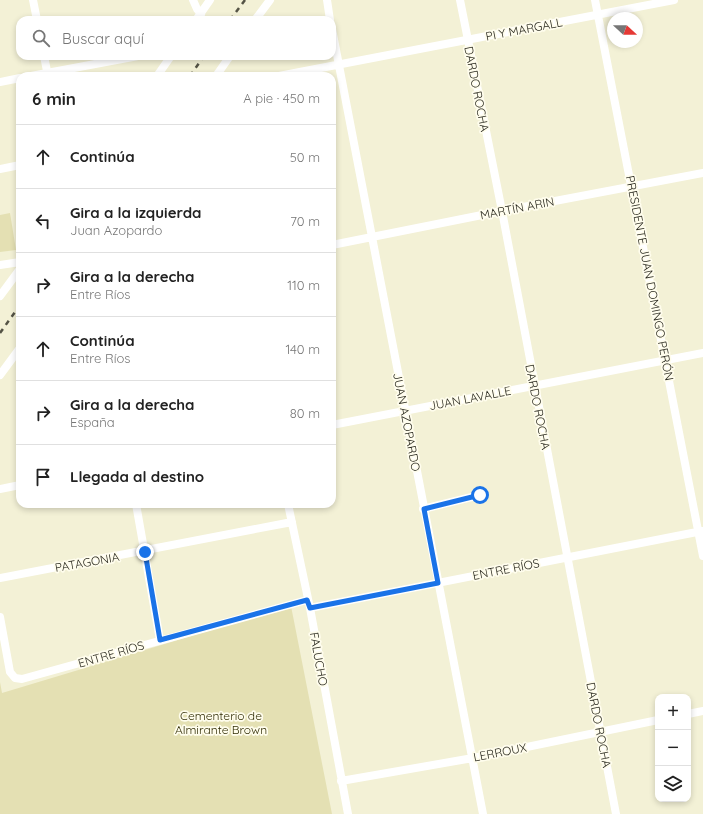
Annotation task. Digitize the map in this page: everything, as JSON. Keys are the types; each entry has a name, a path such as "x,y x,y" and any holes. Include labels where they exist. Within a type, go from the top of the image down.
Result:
{"street":[{"path":"33,0 36,16"},
{"path":"193,0 198,16"},
{"path":"199,16 210,0"},
{"path":"259,16 270,0"},
{"path":"326,0 329,16"},
{"name":"DARDO ROCHA","path":"460,0 502,210 616,814"},
{"name":"PRESIDENTE JUAN DOMINGO PERÓN","path":"595,0 701,532 703,556"},
{"name":"PI Y MARGALL","path":"299,72 674,0"},
{"name":"JUAN AZOPARDO","path":"336,53 483,814"},
{"path":"45,60 47,72"},
{"path":"57,72 118,60"},
{"path":"160,72 168,60"},
{"path":"219,72 227,60"},
{"path":"0,82 16,79"},
{"path":"0,169 16,167"},
{"name":"MARTÍN ARIN","path":"336,244 502,210 703,173"},
{"path":"0,265 16,263"},
{"path":"0,296 16,274"},
{"path":"0,375 16,353"},
{"name":"JUAN LAVALLE","path":"336,424 703,353"},
{"path":"0,489 16,486"},
{"path":"424,509 480,495"},
{"path":"137,508 160,640"},
{"name":"FALUCHO","path":"289,508 348,814"},
{"name":"PATAGONIA","path":"0,578 145,552 292,522"},
{"name":"ENTRE RÍOS","path":"0,617 10,672 15,678 27,679 160,640 308,604 438,583 701,532"},
{"path":"691,713 703,711"},
{"name":"LERROUX","path":"341,781 473,758 655,721"}],"green space":[{"path":"10,213 16,250 0,252 0,215"},
{"name":"Cementerio de Almirante Brown","path":"291,606 332,814 0,814 0,682 2,693"}],"railway":[{"path":"233,16 245,0"},
{"path":"193,72 201,60"},
{"path":"0,333 16,311"}],"route":[{"path":"145,552 160,640 307,600 310,608 438,583 424,509 480,495"}]}
